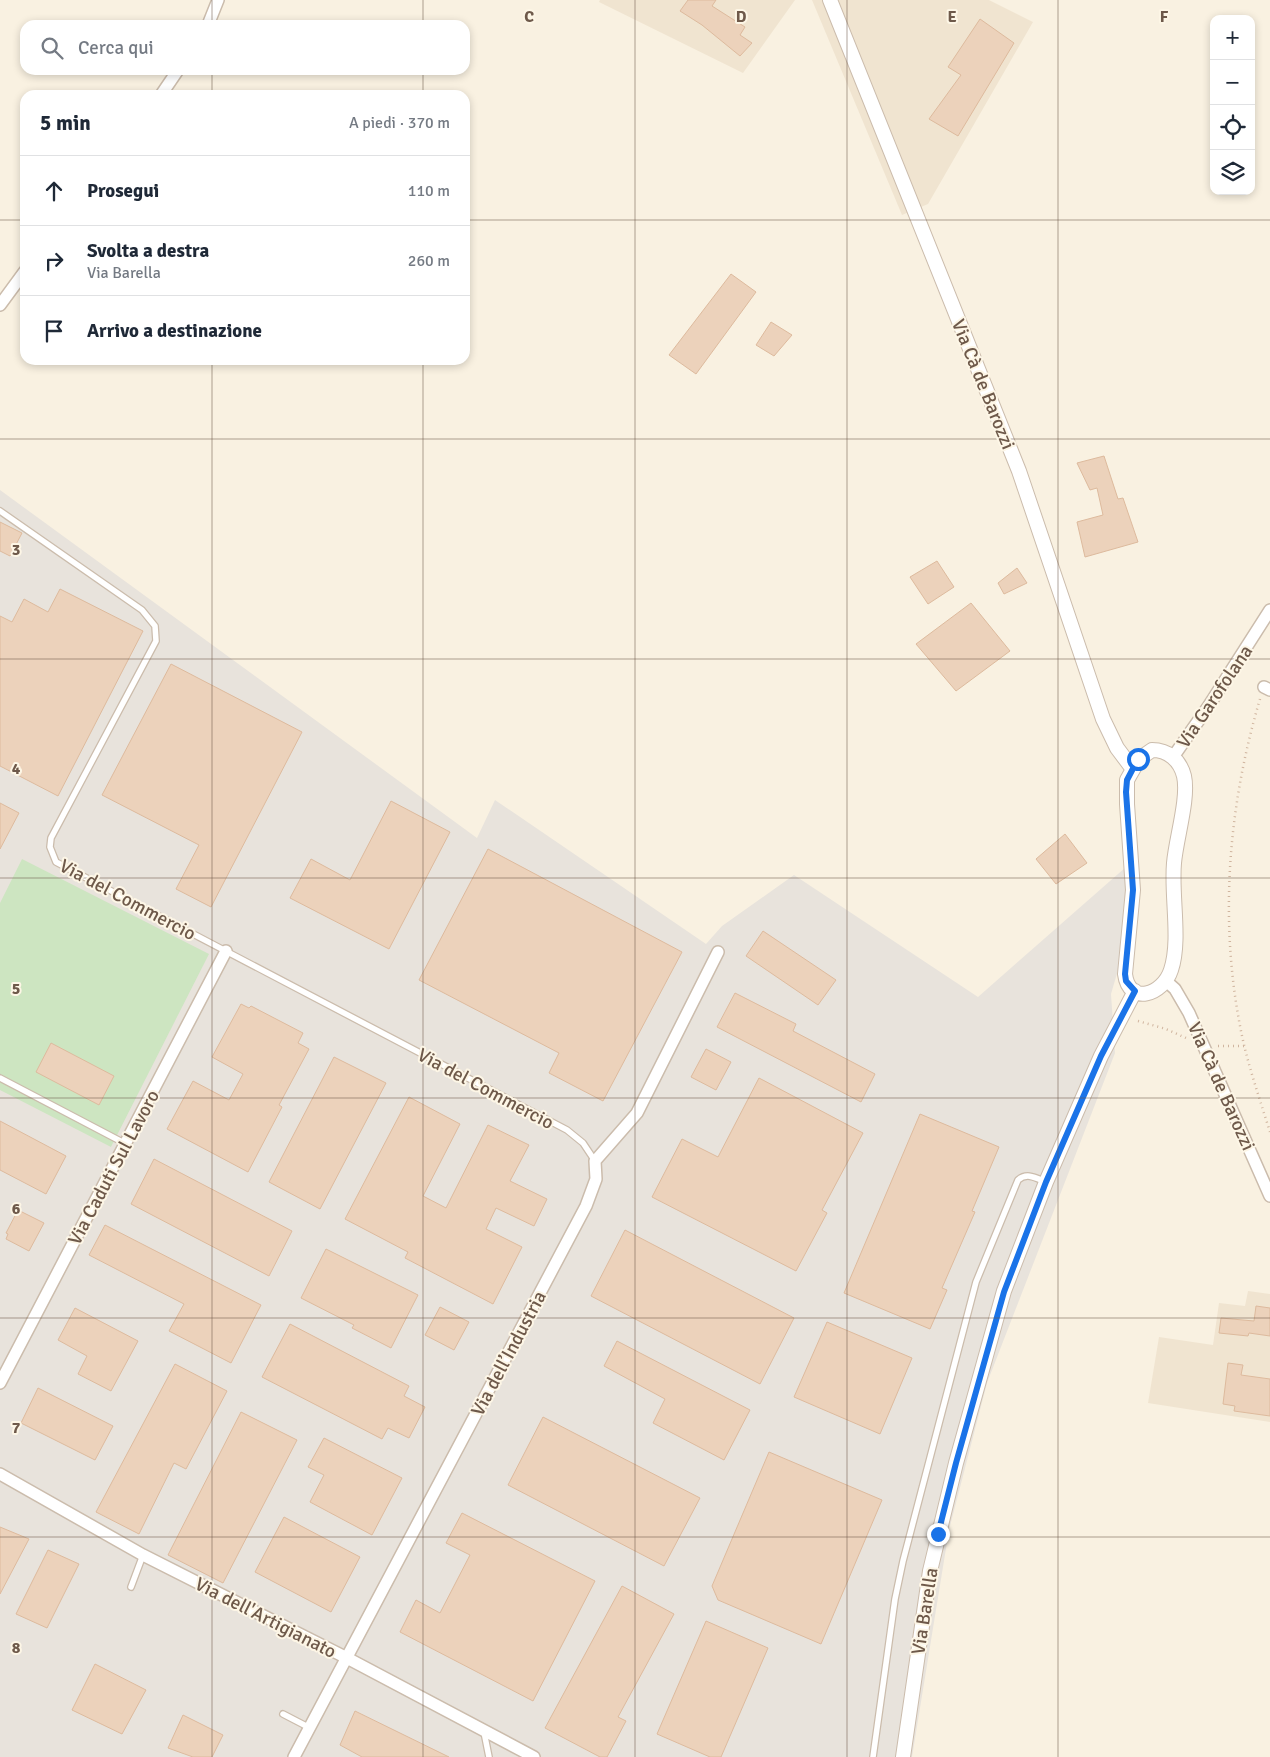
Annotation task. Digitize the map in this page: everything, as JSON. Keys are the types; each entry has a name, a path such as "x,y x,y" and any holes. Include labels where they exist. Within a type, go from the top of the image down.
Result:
{"street":[{"path":"210,20 218,0"},
{"name":"Via Cà de Barozzi","path":"830,0 1019,471 1103,719 1116,748 1132,768"},
{"path":"165,90 175,75"},
{"path":"0,305 20,278"},
{"name":"Via Garofolana","path":"1173,757 1208,707 1270,610"},
{"path":"1152,750 1161,750 1173,757 1181,767 1186,786 1174,863 1174,947 1171,970 1166,981 1153,993 1146,994 1135,991 1126,981 1125,974 1133,890 1126,792 1132,768 1145,753 1152,750"},
{"name":"Via Caduti Sul Lavoro","path":"0,1383 226,951"},
{"path":"595,1161 636,1113 718,952"},
{"name":"Via Cà de Barozzi","path":"1166,981 1175,989 1189,1013 1270,1196"},
{"name":"Via Barella","path":"903,1757 923,1609 954,1472 1004,1292 1046,1182 1101,1056 1135,991"},
{"name":"Via dell’Industria","path":"294,1757 586,1206 596,1179 595,1161"},
{"name":"Via dell'Artigianato","path":"0,1474 143,1554 347,1658 534,1757"}],"lane":[{"name":"Via del Commercio","path":"0,511 136,605 152,619 157,632 156,641 51,838 51,854 56,862 566,1130 583,1142 595,1161"},
{"path":"0,1078 126,1144"},
{"path":"873,1757 899,1578 976,1282 1018,1180 1022,1176 1029,1176 1046,1182"},
{"path":"131,1587 143,1554"},
{"path":"283,1714 310,1728"},
{"path":"484,1730 489,1757"}],"path":[{"path":"1267,688 1241,769 1230,880 1229,933 1232,968 1244,1046 1270,1132"},
{"path":"1138,1021 1166,1029 1191,1042"},
{"path":"1215,1046 1244,1046"}],"shaded area":[{"path":"600,0 795,0 743,73 599,2"},
{"path":"812,0 989,0 1033,22 928,204 902,215"},
{"path":"0,490 477,838 495,800 706,944 722,926 794,875 978,997 1126,867 1125,928 1118,970 1111,994 1115,1053 987,1383 949,1530 912,1757 0,1757"},
{"path":"1248,1291 1270,1294 1270,1422 1148,1403 1159,1337 1213,1345 1219,1303 1245,1306"}],"green space":[{"path":"22,859 209,954 111,1147 0,1090 0,903"}],"building":[{"path":"688,0 716,0 712,6 745,27 740,35 752,43 740,56 702,25 680,11"},
{"path":"980,19 1014,43 958,136 929,119 961,75 948,67"},
{"path":"731,274 756,292 696,374 669,355"},
{"path":"771,322 792,335 774,356 756,345"},
{"path":"1104,456 1118,499 1123,498 1138,542 1085,557 1077,522 1103,515 1097,488 1090,490 1077,463"},
{"path":"0,522 22,533 10,556 0,551"},
{"path":"937,561 954,587 928,604 910,577"},
{"path":"1017,568 1027,583 1004,594 998,583"},
{"path":"60,589 143,631 58,796 0,766 0,616 12,622 24,599 48,612"},
{"path":"971,603 1010,651 956,691 916,644"},
{"path":"171,664 302,732 211,907 176,889 199,845 102,795"},
{"path":"391,801 450,832 389,949 290,898 311,859 350,880"},
{"path":"0,803 19,813 0,849"},
{"path":"1065,834 1087,863 1056,884 1036,859"},
{"path":"488,849 682,952 603,1101 549,1073 559,1053 419,980"},
{"path":"763,931 836,980 818,1005 746,956"},
{"path":"735,993 796,1024 793,1031 875,1074 861,1102 717,1027"},
{"path":"241,1004 249,1008 251,1006 303,1033 298,1043 309,1049 279,1105 282,1107 248,1172 167,1129 193,1081 229,1100 243,1074 212,1057"},
{"path":"51,1043 114,1076 99,1105 36,1072"},
{"path":"706,1049 731,1062 716,1090 691,1077"},
{"path":"334,1057 386,1083 320,1209 269,1182"},
{"path":"759,1078 863,1133 822,1210 827,1213 796,1271 652,1197 682,1139 718,1157"},
{"path":"409,1097 460,1124 423,1196 446,1208 488,1125 529,1145 510,1181 547,1199 534,1226 496,1208 486,1229 522,1247 493,1304 405,1258 408,1252 345,1219"},
{"path":"920,1114 999,1147 972,1211 975,1212 942,1288 947,1290 930,1329 844,1293"},
{"path":"0,1121 66,1156 46,1194 0,1170"},
{"path":"154,1159 292,1231 269,1276 131,1204"},
{"path":"18,1210 44,1223 29,1251 6,1239 8,1234 6,1233"},
{"path":"105,1225 261,1305 231,1363 169,1331 184,1304 89,1255"},
{"path":"625,1230 794,1318 760,1384 591,1296"},
{"path":"326,1249 418,1295 391,1348 352,1328 354,1325 301,1298"},
{"path":"1256,1306 1270,1308 1270,1336 1249,1333 1248,1336 1219,1333 1221,1318 1254,1321"},
{"path":"440,1307 469,1322 454,1350 425,1335"},
{"path":"75,1308 138,1341 111,1391 78,1374 87,1356 58,1340"},
{"path":"827,1322 912,1358 880,1434 794,1397"},
{"path":"290,1324 409,1386 404,1396 425,1407 409,1438 388,1428 382,1439 262,1377"},
{"path":"617,1341 750,1410 724,1460 653,1423 665,1399 604,1366"},
{"path":"1228,1363 1243,1365 1241,1375 1270,1379 1270,1416 1234,1411 1235,1406 1223,1404"},
{"path":"175,1364 227,1391 186,1469 174,1463 139,1534 96,1512"},
{"path":"38,1388 113,1426 95,1460 21,1423"},
{"path":"241,1412 297,1440 223,1583 168,1555"},
{"path":"543,1417 700,1498 664,1566 508,1485"},
{"path":"324,1438 402,1478 372,1535 310,1502 324,1475 308,1467"},
{"path":"769,1452 882,1500 821,1644 718,1600 712,1586"},
{"path":"462,1513 595,1581 533,1701 400,1632 416,1600 440,1613 470,1555 446,1543"},
{"path":"284,1517 360,1557 331,1612 255,1572"},
{"path":"0,1527 29,1539 0,1594"},
{"path":"48,1550 79,1564 47,1628 16,1614"},
{"path":"622,1586 674,1614 618,1717 626,1721 607,1757 600,1757 545,1728"},
{"path":"706,1621 768,1648 721,1757 710,1757 657,1734"},
{"path":"95,1664 146,1690 122,1734 72,1710"},
{"path":"355,1711 449,1757 362,1757 340,1745"},
{"path":"183,1715 223,1735 212,1757 193,1757 168,1748"}],"route":[{"path":"938,1534 956,1463 1011,1272 1046,1182 1101,1056 1135,991 1126,981 1125,974 1133,890 1126,792 1127,780 1138,759"}]}
